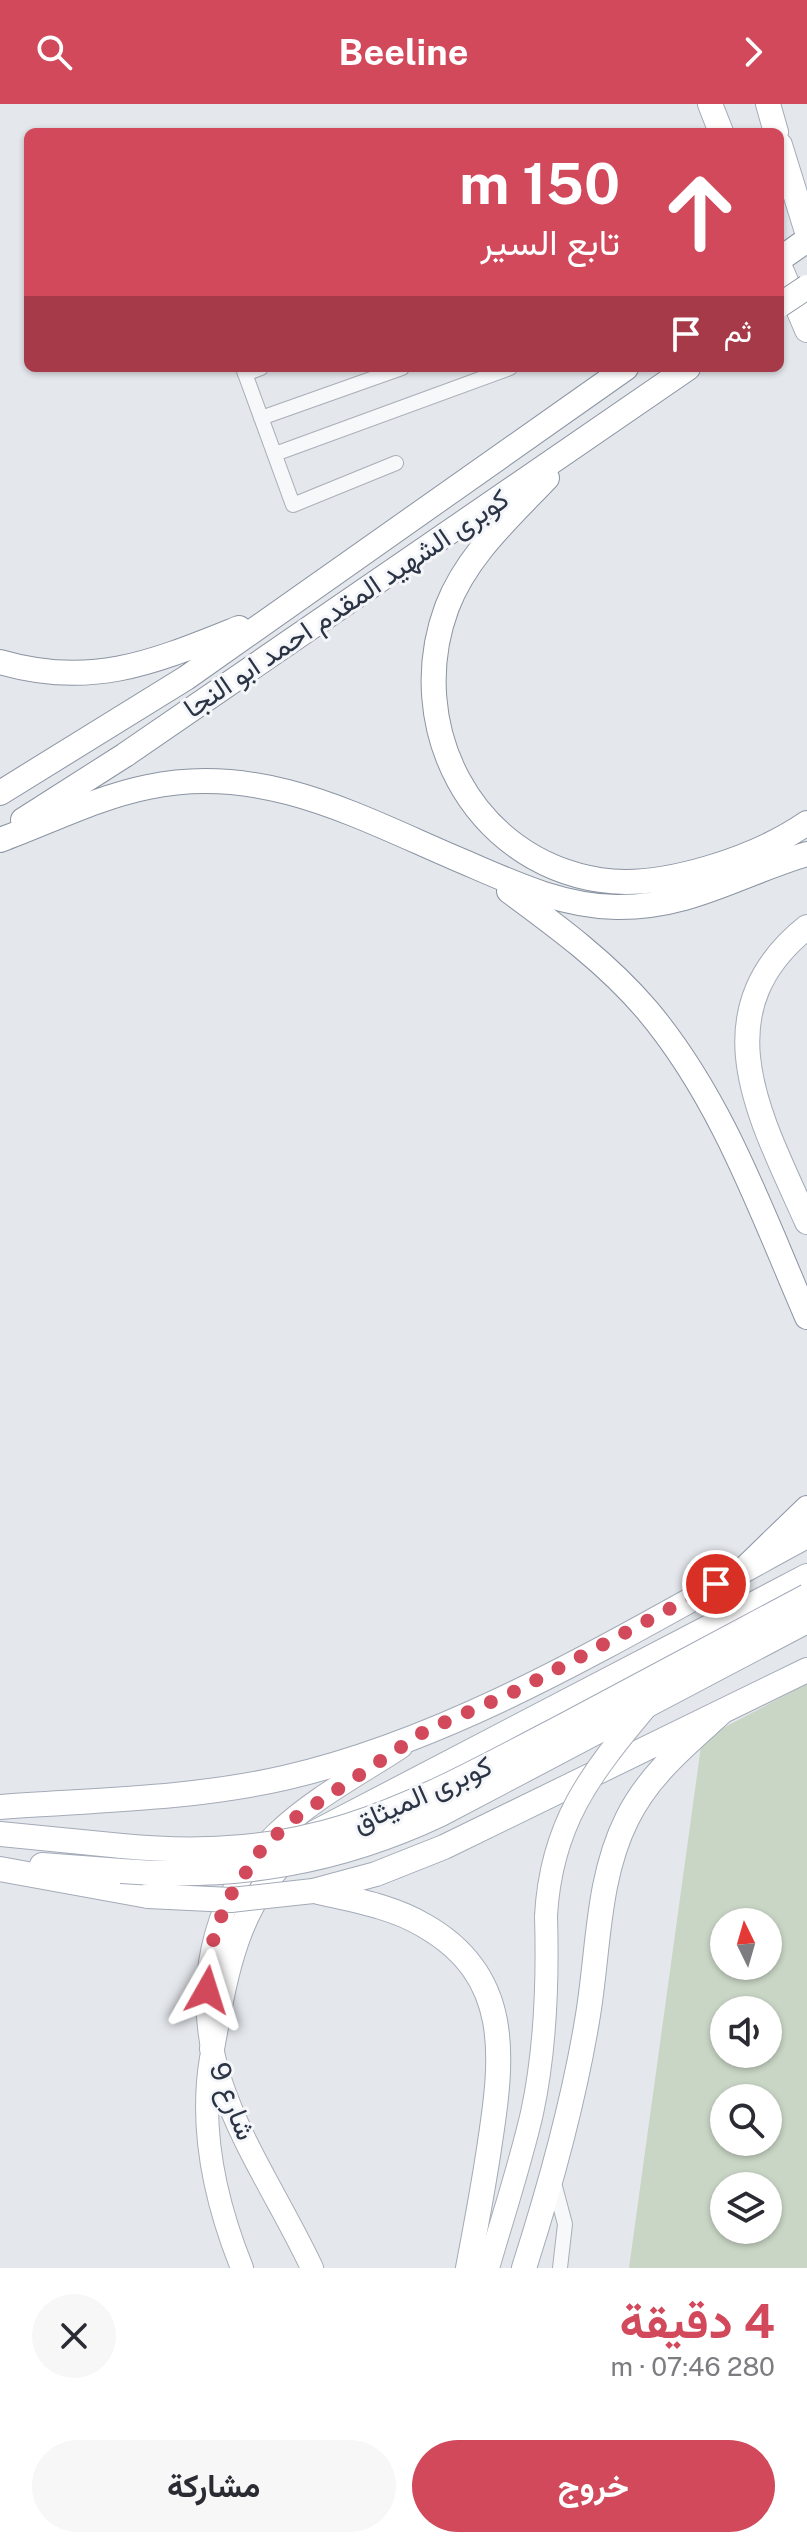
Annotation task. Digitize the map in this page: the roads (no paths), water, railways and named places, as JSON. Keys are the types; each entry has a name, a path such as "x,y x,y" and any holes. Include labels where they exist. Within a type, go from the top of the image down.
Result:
{"main road":[{"path":"710,104 719,128"},
{"path":"768,104 775,128"},
{"path":"784,158 807,232"},
{"path":"784,256 807,240"},
{"path":"784,276 807,330"},
{"path":"784,302 807,287"},
{"name":"كوبرى الشهيد المقدم احمد ابو النجا","path":"0,793 138,709 620,372"},
{"name":"كوبرى الشهيد المقدم احمد ابو النجا","path":"0,833 112,764 682,372"},
{"path":"582,441 479,551 457,586 441,624 433,686 438,727 450,767 472,804 502,836 538,860 578,876 621,882 685,875 783,837 807,823"},
{"path":"0,662 67,675 112,672 155,661 279,613"},
{"path":"0,840 123,793 171,783 222,780 271,786 319,799 526,888 569,901 636,907 702,895 807,854"},
{"path":"478,868 601,963 666,1034 717,1114 807,1317"},
{"path":"807,927 785,948 764,978 751,1011 746,1047 754,1101 807,1222"},
{"path":"744,1569 807,1508"},
{"path":"0,1807 173,1795 247,1786 320,1769 425,1731 518,1690 807,1536"},
{"path":"242,2268 217,2194 205,2106 228,1963 240,1927 269,1878 313,1834 348,1812 807,1576"},
{"name":"كوبرى الميثاق","path":"0,1834 196,1851 269,1846 377,1819 444,1790 807,1596"},
{"name":"كوبرى الميثاق","path":"0,1862 220,1874 285,1866 349,1851 441,1814 807,1621"},
{"path":"0,1869 148,1896 231,1900 313,1891 376,1874 433,1852 807,1670"},
{"path":"488,2268 524,2145 538,2077 546,2007 546,1916 553,1862 571,1810 592,1772 648,1705"},
{"path":"524,2268 552,2177 581,2054 603,1896 615,1846 650,1782 723,1711"},
{"name":"شارع 9","path":"312,2268 228,2101 212,2049 207,2013 208,1967 218,1922 237,1882 263,1847 295,1818 425,1731"},
{"path":"313,1891 389,1909 438,1934 470,1965 492,2003 500,2038 500,2073 468,2268"}],"street":[{"path":"244,372 293,505 396,463"},
{"path":"261,418 391,372"},
{"path":"275,454 499,372"},
{"path":"552,2177 565,2224 560,2268"}]}
